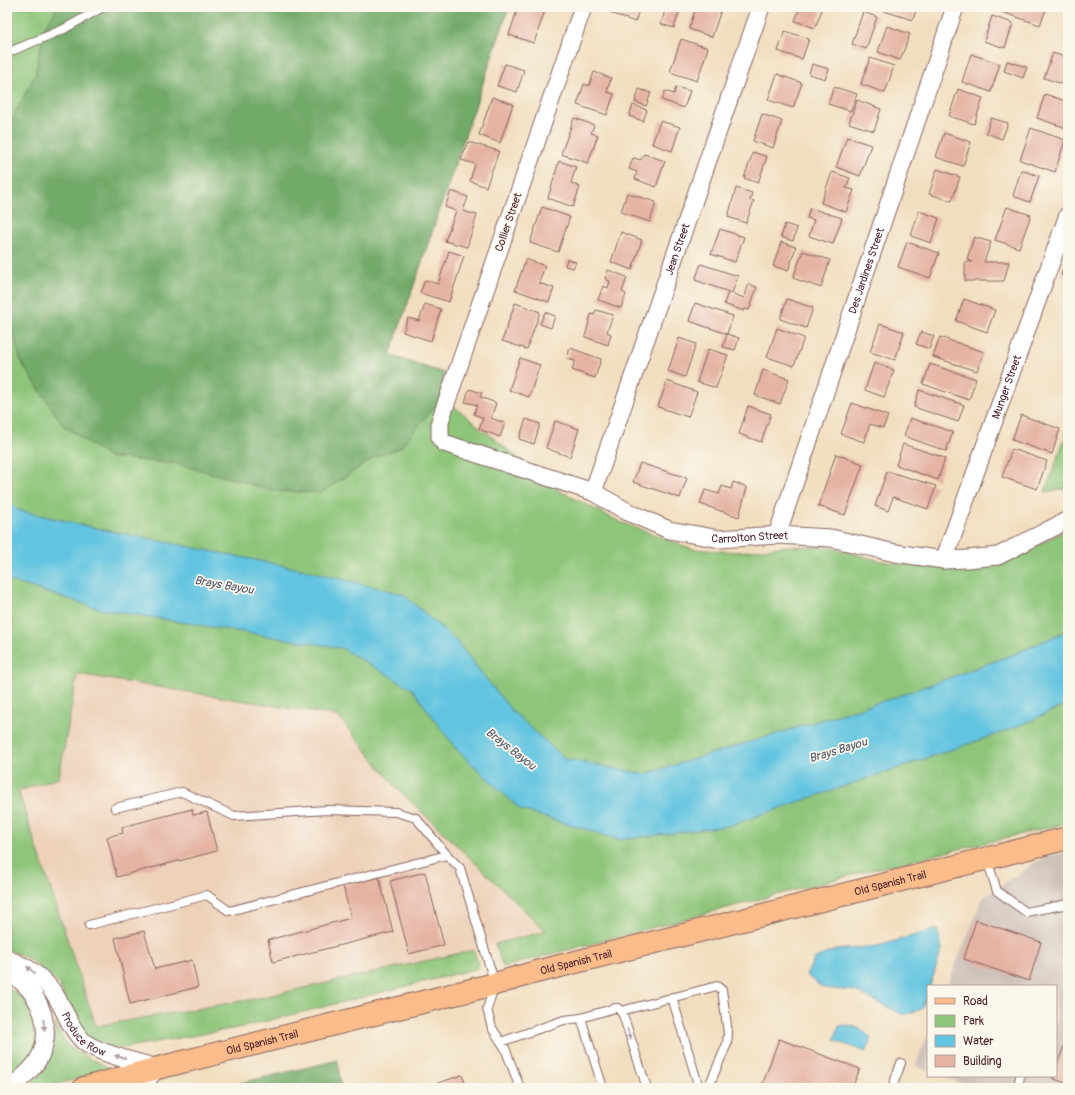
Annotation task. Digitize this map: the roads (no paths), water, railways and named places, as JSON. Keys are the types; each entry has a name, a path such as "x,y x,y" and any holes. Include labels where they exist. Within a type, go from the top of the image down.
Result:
{"main road":[{"name":"Old Spanish Trail","path":"84,1088 1068,838"}],"street":[{"name":"Collier Street","path":"440,438 440,421 583,7"},
{"name":"Jean Street","path":"593,492 761,7"},
{"name":"Des Jardines Street","path":"778,534 955,7"},
{"name":"Munger Street","path":"944,560 1068,215"},
{"name":"Carrolton Street","path":"440,438 444,443 593,492 628,512 669,530 720,540 778,534 831,538 895,553 944,560 967,559 998,556 1068,520"},
{"name":"Produce Row","path":"7,959 28,967 54,992 70,1025 84,1042 113,1055 158,1068"},
{"name":"Produce Row","path":"7,974 20,980 40,1004 46,1026 41,1054 26,1075 10,1088"},
{"path":"139,1088 158,1068"}],"lane":[{"path":"7,53 64,29 103,7"},
{"path":"115,808 182,792 234,816 327,810 396,812 416,818 447,856 460,868 495,984 487,1009 492,1028 501,1042 520,1088"},
{"path":"89,925 207,895 229,911 447,856"},
{"path":"987,858 997,891 1026,912 1068,904"},
{"path":"620,1011 711,986 717,986 722,990 728,1033 726,1044 708,1088"},
{"path":"672,997 699,1088"},
{"path":"501,1042 564,1020 581,1018 615,1008 620,1011 646,1088"},
{"path":"581,1018 604,1088"},
{"path":"892,1088 901,1063"},
{"path":"1018,1088 1020,1077"}],"water":[{"name":"Brays Bayou","path":"7,499 18,510 91,527 305,570 403,594 457,642 511,710 565,759 645,774 893,698 1017,653 1068,630 1068,704 1009,730 728,826 620,840 521,810 458,751 412,689 341,648 100,609 7,580"},
{"path":"937,929 942,949 930,985 927,985 927,995 922,1009 904,1015 855,991 823,988 806,975 815,958 835,950 878,946"},
{"path":"848,1025 861,1029 871,1038 866,1052 834,1040 839,1026"}]}
